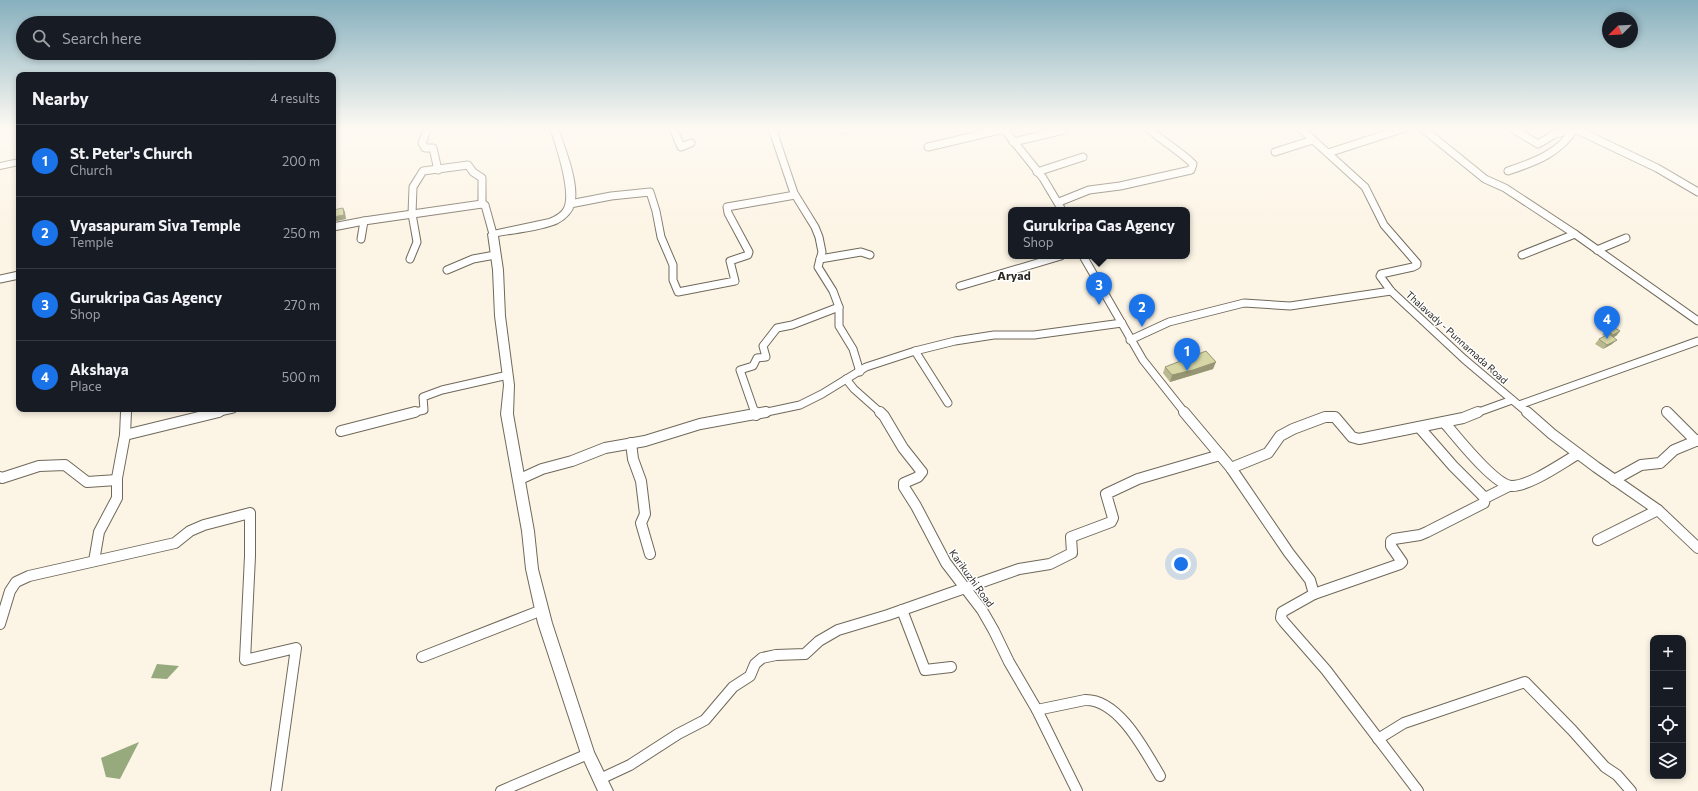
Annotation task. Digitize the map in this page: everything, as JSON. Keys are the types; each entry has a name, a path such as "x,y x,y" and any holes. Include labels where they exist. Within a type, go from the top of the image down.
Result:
{"main road":[{"path":"564,165 569,183 570,204 559,219 493,234 500,316 508,375 507,414 512,448 520,479 532,569 542,610 588,754 606,791"}],"street":[{"path":"436,165 438,170"},
{"path":"410,259 417,242 412,214 412,187 423,171 468,165 482,178 482,204 485,205 488,212 493,234"},
{"path":"785,165 795,195 820,237 822,245 818,267 833,291 840,306 839,326 853,349 860,372"},
{"path":"1032,165 1059,202 1061,207"},
{"path":"1038,172 1059,165"},
{"path":"1059,202 1089,190 1120,186 1191,170 1193,165"},
{"name":"Thalavady - Punnamada Road","path":"1341,165 1365,187 1384,225 1417,263 1417,265 1413,267 1381,274 1381,279 1391,291 1428,324 1464,360 1552,434 1614,480 1658,510 1698,548"},
{"path":"1468,165 1485,179 1505,188 1575,234 1698,321"},
{"path":"1508,171 1525,165"},
{"path":"1650,165 1698,192"},
{"path":"570,204 611,196 650,192 656,211 661,237 673,265 673,280 678,292 735,281 730,261 748,255 749,252 728,213 727,207 795,195"},
{"path":"336,226 482,204"},
{"path":"361,239 364,221"},
{"path":"1522,255 1575,234"},
{"path":"1597,250 1626,238"},
{"path":"820,259 861,252 870,255"},
{"path":"447,270 473,259 495,255"},
{"path":"960,286 1051,259"},
{"path":"1085,259 1122,323 1130,340 1143,360 1173,399 1231,468 1310,580 1314,594"},
{"path":"0,280 16,276"},
{"path":"1130,340 1169,322 1244,303 1290,306 1391,291"},
{"path":"756,415 740,370 753,366 757,358 766,357 763,346 777,328 792,325 840,306"},
{"path":"520,479 542,469 572,461 605,448 645,441 700,424 726,421 800,405 860,372 866,367 915,351 955,341 994,335 1034,335 1122,323"},
{"path":"1231,468 1268,453 1280,436 1293,429 1325,417 1335,417 1352,437 1359,439 1377,434 1444,422 1463,418 1515,402 1698,341"},
{"path":"915,351 948,403"},
{"path":"341,431 424,410 423,397 442,390 508,375"},
{"name":"Karikuzhi Road","path":"846,379 854,389 884,416 903,448 922,472 918,477 904,483 904,487 916,506 946,563 963,588 982,610 994,631 1008,662 1037,710 1077,791"},
{"path":"1614,480 1641,465 1660,463 1674,450 1697,441 1666,411"},
{"path":"94,561 99,532 117,498 117,480 125,435 126,412"},
{"path":"125,435 221,412"},
{"path":"1444,422 1485,468 1500,482 1509,486"},
{"path":"1419,427 1453,466 1485,498"},
{"path":"631,444 633,459 641,481 645,514 641,523 650,554"},
{"path":"1418,791 1332,678 1304,644 1285,625 1281,618 1281,614 1283,610 1308,599 1314,594 1400,564 1402,562 1392,546 1392,541 1394,539 1420,535 1428,532 1484,503 1485,498 1509,486 1516,485 1533,478 1578,454"},
{"path":"600,779 630,765 678,734 705,720 733,687 750,676 755,664 762,658 776,655 805,654 819,641 838,630 902,610 1019,569 1030,566 1042,566 1068,556 1072,553 1071,537 1111,522 1113,518 1106,494 1138,479 1220,455"},
{"path":"0,476 2,478 39,466 65,465 87,482 117,480"},
{"path":"1598,540 1658,510"},
{"path":"0,624 1,614 10,591 16,582 29,576 175,543 182,540 189,532 205,525 250,513 250,556 245,660 296,648 276,791"},
{"path":"422,657 542,610"},
{"path":"902,610 925,670 951,667"},
{"path":"1378,739 1404,723 1525,682 1572,730 1605,767 1617,775 1631,791"},
{"path":"1037,710 1093,700 1107,705 1115,712 1135,738 1160,776"},
{"path":"501,791 588,754"}],"shaded area":[{"path":"157,664 179,666 167,679 151,678"},
{"path":"139,742 120,779 106,777 101,758"}],"building":[{"path":"343,208 344,215 336,216 336,209"},
{"path":"1613,327 1620,331 1613,335 1607,330"},
{"path":"1609,334 1617,340 1607,345 1599,339"},
{"path":"1206,351 1216,362 1172,375 1165,367"}],"place":[{"name":"Gurukripa Gas Agency","path":"1099,305"},
{"name":"Vyasapuram Siva Temple","path":"1142,327"},
{"name":"Akshaya","path":"1607,339"},
{"name":"St. Peter's Church","path":"1187,371"}],"district":[{"name":"Aryad","path":"1014,275"}]}
